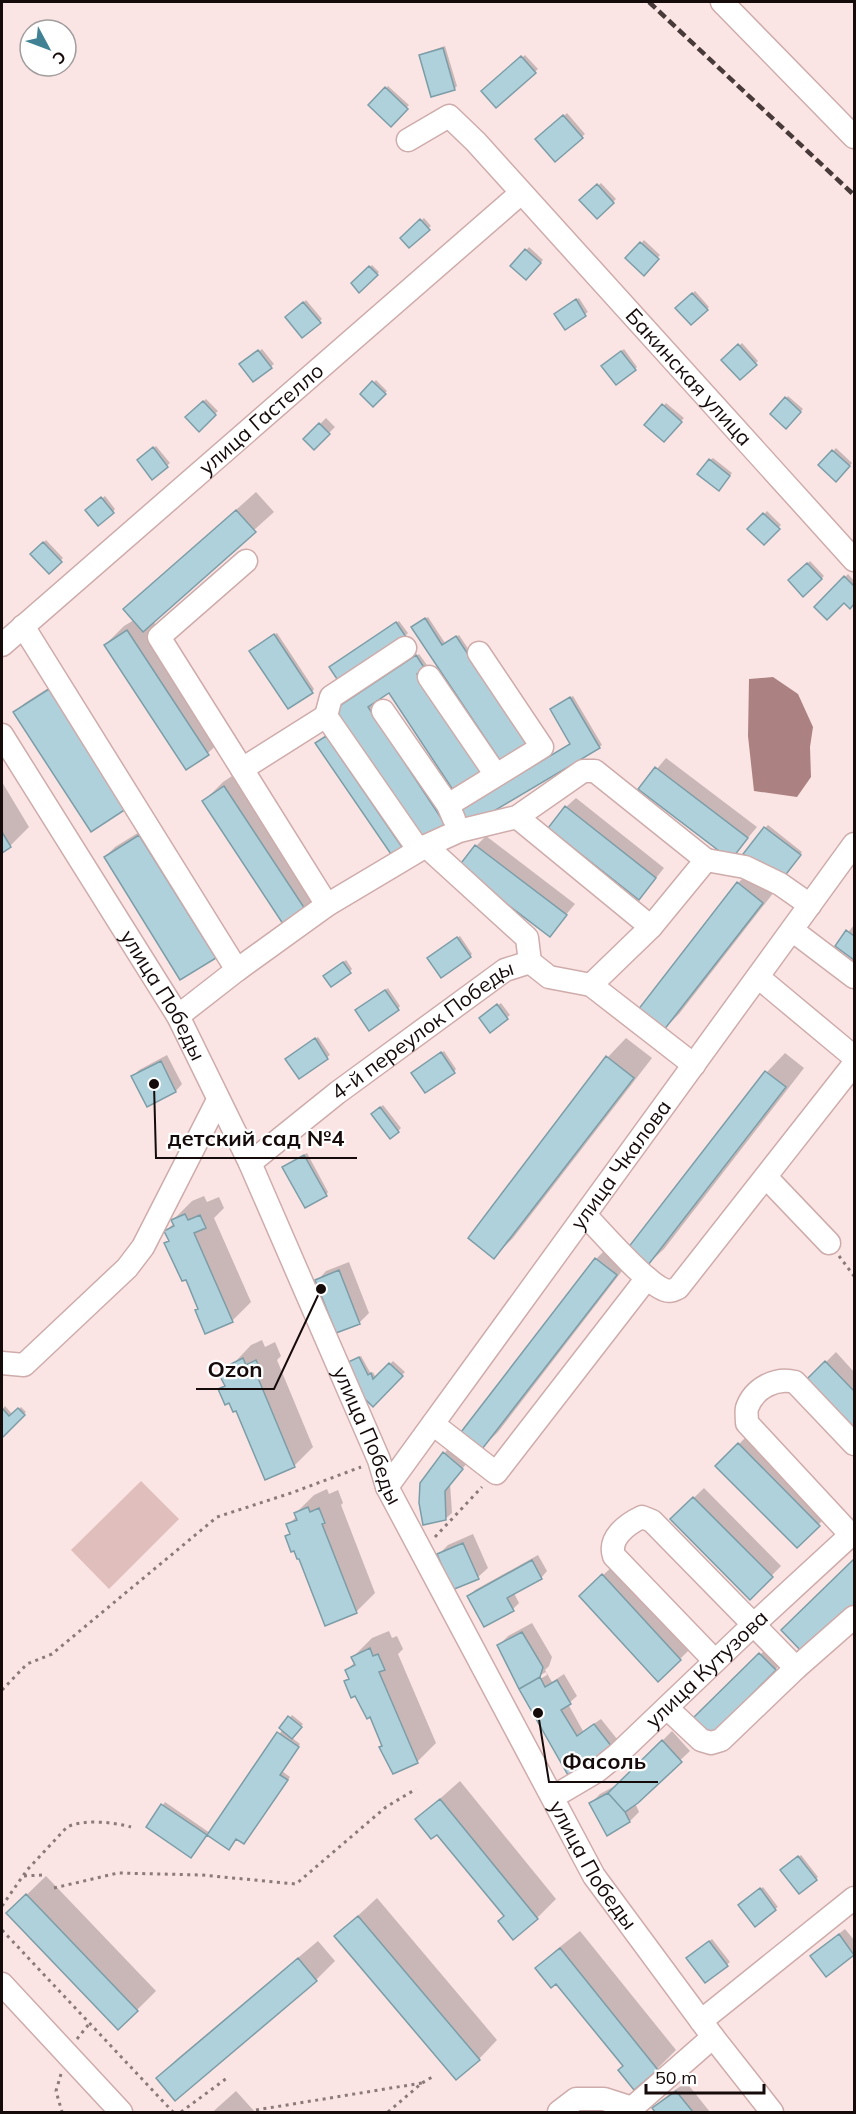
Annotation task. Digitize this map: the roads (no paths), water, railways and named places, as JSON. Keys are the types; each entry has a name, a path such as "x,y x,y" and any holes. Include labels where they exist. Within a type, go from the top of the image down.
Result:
{"street":[{"path":"722,2 855,137"},
{"name":"Бакинская улица","path":"408,140 449,116 476,142 855,560"},
{"name":"улица Гастелло","path":"2,645 521,193"},
{"path":"246,561 159,637 327,905"},
{"path":"23,626 237,970"},
{"path":"242,769 327,716 332,697 405,648"},
{"path":"448,805 542,747 479,653"},
{"path":"429,677 496,776"},
{"path":"383,711 448,805 459,831"},
{"path":"327,716 422,847 527,938 530,962"},
{"name":"улица Победы","path":"2,735 178,1016 250,1163 379,1460 387,1487 594,1876 771,2112"},
{"path":"178,1016 327,905 422,847 459,831 517,817 583,771 595,771 706,860 746,867 780,884 810,905"},
{"path":"517,817 651,927"},
{"name":"улица Чкалова","path":"387,1487 855,844"},
{"path":"591,985 651,927 706,860"},
{"path":"792,930 855,977"},
{"name":"4-й переулок Победы","path":"250,1163 337,1093 505,970 530,962 549,977 591,985 694,1065"},
{"path":"758,977 855,1057"},
{"path":"585,1215 647,1278 663,1290 670,1291 678,1288 855,1064"},
{"path":"2,1362 24,1365 127,1268 143,1247 218,1100"},
{"path":"766,1177 829,1243"},
{"path":"433,1424 496,1473 647,1278"},
{"path":"853,1534 747,1423 747,1408 756,1394 770,1383 784,1379 795,1382 855,1444"},
{"path":"715,1661 615,1556 612,1548 614,1539 631,1522 642,1517 652,1521 796,1668"},
{"name":"улица Кутузова","path":"553,1797 597,1771 618,1754 753,1625 853,1534"},
{"path":"667,1708 701,1740 711,1743 722,1740 796,1668 855,1617"},
{"path":"559,2112 576,2099 604,2099 632,2108 707,2029 855,1898"},
{"path":"2,1984 121,2112"}],"railway":[{"path":"649,2 854,195"}],"place":[{"name":"детский сад №4","path":"154,1084"},
{"name":"Ozon","path":"321,1289"},
{"name":"Фасоль","path":"538,1713"}]}
